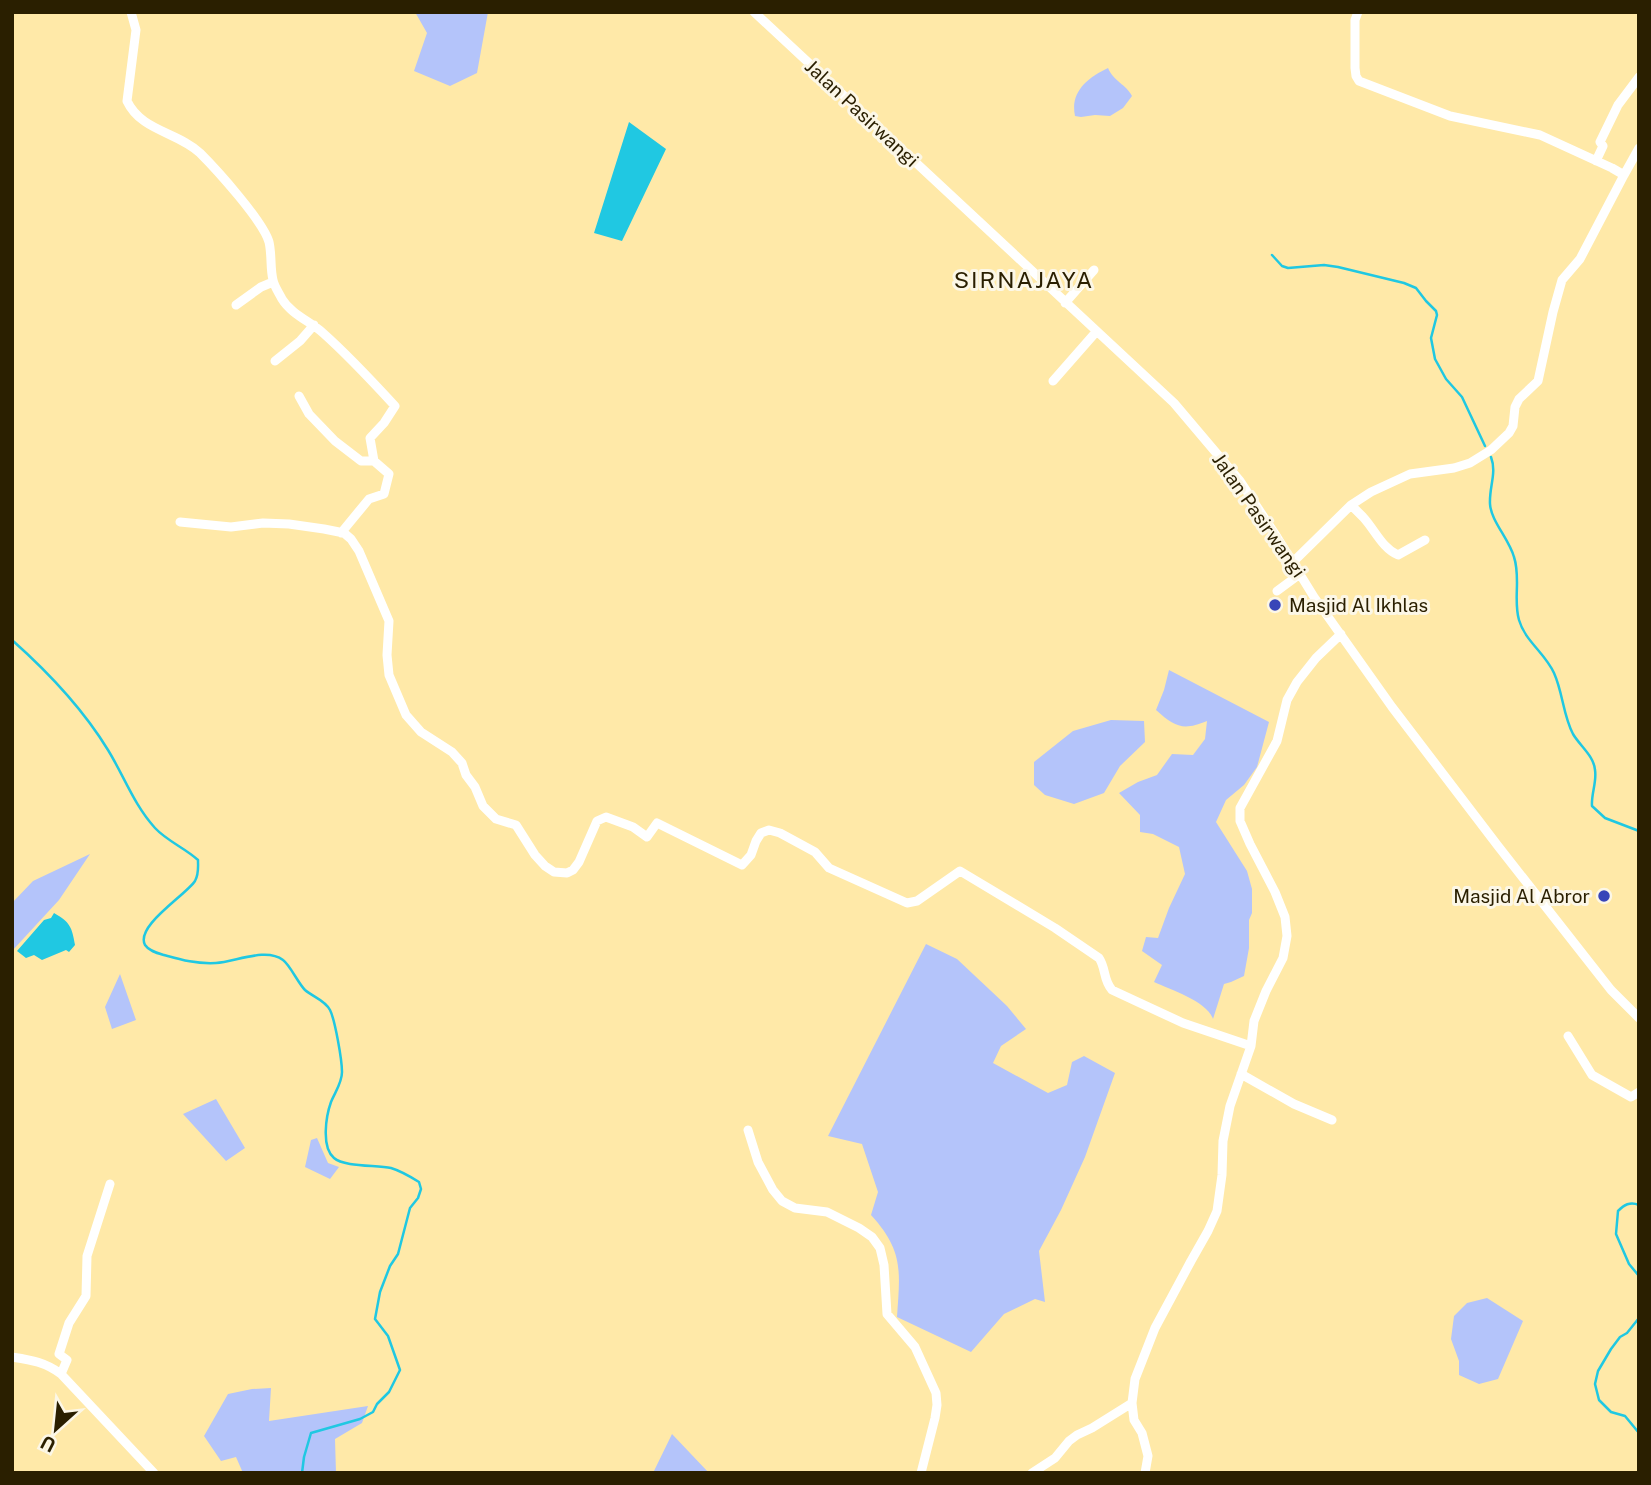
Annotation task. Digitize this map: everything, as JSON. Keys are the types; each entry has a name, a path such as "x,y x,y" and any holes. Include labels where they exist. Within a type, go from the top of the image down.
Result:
{"street":[{"path":"131,12 136,30 127,101 130,107 140,118 161,132 188,143 201,154 239,197 268,240 273,282 284,302 326,335 395,406 384,424 370,438 374,461 388,474 384,494 369,499 341,533"},
{"name":"Jalan Pasirwangi","path":"754,12 1174,403 1192,423 1240,481 1314,597 1392,707 1611,990 1639,1018"},
{"path":"1358,12 1355,20 1355,68 1359,81 1450,116 1540,135 1624,175"},
{"path":"1596,161 1609,121 1639,77"},
{"path":"1293,562 1351,505 1371,492 1410,474 1470,463 1491,450 1509,433 1519,399 1538,381 1552,312 1562,280 1580,259 1639,148"},
{"path":"1065,303 1094,270"},
{"path":"236,305 273,282"},
{"path":"275,361 314,326"},
{"path":"1053,381 1096,332"},
{"path":"299,396 309,414 335,441 361,461 374,461"},
{"path":"1351,505 1394,554 1398,555 1425,540"},
{"path":"180,522 231,527 263,523 289,524 341,533 351,539 359,551 389,621 387,655 390,675 406,715 421,732 452,752 462,763 482,806 496,819 516,825 535,855 554,872 567,873 573,870 597,821 606,817 633,827 647,836 657,823 742,865 751,855 761,833 769,830 780,833 815,852 829,868 907,903 917,901 960,871 1099,958 1107,985 1112,990 1183,1023 1251,1046"},
{"path":"1277,591 1300,574"},
{"path":"1144,1473 1148,1456 1142,1433 1134,1420 1132,1402 1135,1379 1155,1328 1217,1211 1223,1141 1230,1106 1251,1046 1254,1021 1283,958 1287,936 1285,917 1276,892 1240,821 1240,808 1277,741 1287,700 1292,691 1316,658 1341,634"},
{"path":"1568,1036 1595,1077 1631,1097 1639,1093"},
{"path":"1241,1074 1294,1104 1332,1120"},
{"path":"748,1130 758,1162 782,1201 795,1208 822,1211 859,1228 872,1237 880,1248 884,1265 887,1314 915,1347 936,1393 935,1418 921,1473"},
{"path":"61,1374 67,1360 59,1354 69,1323 86,1296 87,1256 110,1184"},
{"path":"12,1357 40,1362 61,1374 154,1473"},
{"path":"1032,1473 1055,1458 1077,1435 1132,1402"}],"shaded area":[{"path":"415,12 488,12 477,73 450,86 414,71 427,33"},
{"path":"1108,68 1132,96 1123,108 1110,116 1075,116 1075,100 1082,87 1093,76"},
{"path":"629,122 666,149 622,241 594,233"},
{"path":"1169,670 1269,722 1257,767 1244,785 1226,800 1216,822 1247,871 1252,889 1252,913 1244,976 1224,984 1213,1019 1196,1001 1154,982 1162,965 1142,951 1146,937 1158,938 1185,874 1179,847 1153,834 1140,832 1140,815 1119,793 1157,775 1172,754 1193,755 1205,739 1207,721 1192,726 1180,726 1156,710"},
{"path":"1111,720 1144,721 1145,742 1120,766 1104,793 1074,804 1045,795 1034,785 1034,762 1073,731"},
{"path":"90,854 59,900 12,951 12,903 33,881"},
{"path":"54,913 64,919 71,929 75,945 69,952 66,950 42,960 34,955 26,958 17,951 44,920 51,918"},
{"path":"926,944 957,959 1007,1006 1026,1029 1001,1046 993,1063 1048,1093 1067,1085 1072,1062 1084,1056 1115,1073 1085,1157 1039,1251 1045,1302 1035,1299 1004,1314 971,1352 897,1317 898,1263 889,1240 871,1215 878,1192 862,1144 828,1136"},
{"path":"120,974 136,1020 112,1029 105,1007"},
{"path":"216,1099 245,1148 226,1161 183,1114"},
{"path":"317,1138 328,1163 339,1167 330,1179 305,1167 311,1140"},
{"path":"1487,1298 1523,1321 1498,1379 1479,1384 1459,1375 1459,1361 1451,1339 1454,1316 1467,1303"},
{"path":"271,1388 269,1421 368,1406 362,1423 335,1439 336,1473 243,1473 236,1457 221,1461 204,1436 228,1394"},
{"path":"672,1434 709,1473 653,1473"}],"waterway":[{"path":"1272,255 1282,266 1288,268 1324,265 1338,267 1416,288 1436,311 1431,338 1435,359 1446,379 1462,397 1485,446"},
{"path":"1491,457 1491,510 1514,557 1519,620 1554,673 1570,727 1594,765 1592,806 1605,818 1639,831"},
{"path":"12,640 52,678 88,720 141,810 155,828 198,860 195,881 154,920 144,937 145,945 156,953 196,962 216,963 259,955 276,956 283,960 305,990 328,1007 334,1022 342,1072 326,1123 327,1147 330,1153 339,1161 391,1168 419,1182 421,1189 410,1208 398,1254 380,1292 375,1319 388,1336 400,1370 389,1392 373,1412 360,1419 311,1433 302,1473"},
{"path":"1639,1205 1627,1204 1618,1211 1616,1234 1629,1264 1639,1276"},
{"path":"1639,1318 1611,1349 1598,1371 1595,1384 1599,1400 1611,1412 1625,1416 1639,1433"}],"place":[{"name":"Masjid Al Ikhlas","path":"1275,605"},
{"name":"Masjid Al Abror","path":"1604,896"}],"district":[{"name":"SIRNAJAYA","path":"1024,280"}]}
